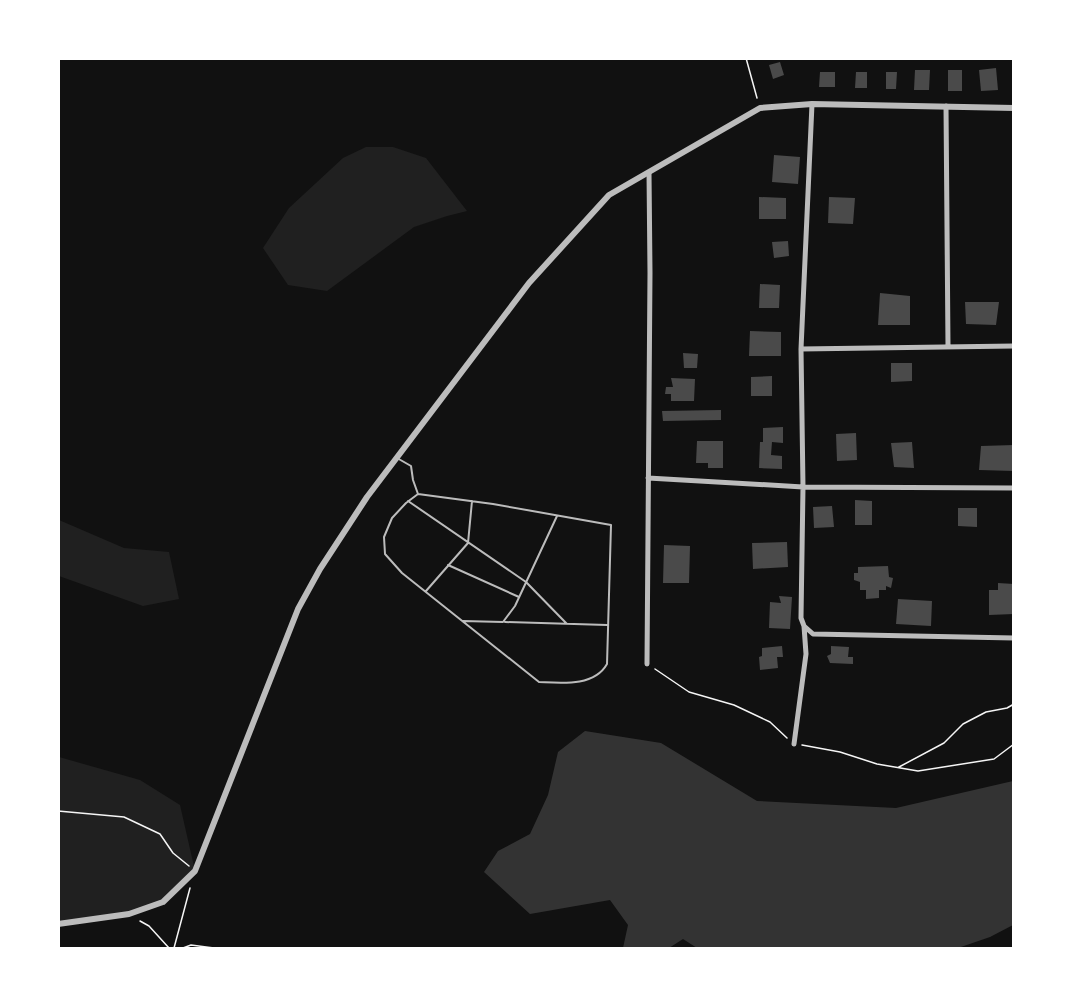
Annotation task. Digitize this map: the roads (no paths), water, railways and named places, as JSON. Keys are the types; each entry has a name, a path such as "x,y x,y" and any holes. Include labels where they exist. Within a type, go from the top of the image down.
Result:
{"street":[{"path":"794,744 806,654 804,626 801,618 803,487 801,349 812,104"},
{"path":"58,924 129,914 163,902 195,871 298,609 320,569 367,497 529,283 609,195 760,108 812,104 1014,108"},
{"path":"946,106 948,346"},
{"path":"647,664 650,273 648,172"},
{"path":"801,349 1014,346"},
{"path":"648,478 803,487 1014,488"},
{"path":"804,626 813,634 1014,638"}],"lane":[{"path":"397,458 411,466 418,494"},
{"path":"418,494 472,501 611,525 606,664 603,672 593,678 567,683 539,682 402,573 385,554 384,537 392,518 418,494"},
{"path":"408,501 526,582 567,624"},
{"path":"425,591 468,543 472,501"},
{"path":"503,622 519,597 557,516"},
{"path":"448,565 519,597"},
{"path":"463,621 607,624"}]}
